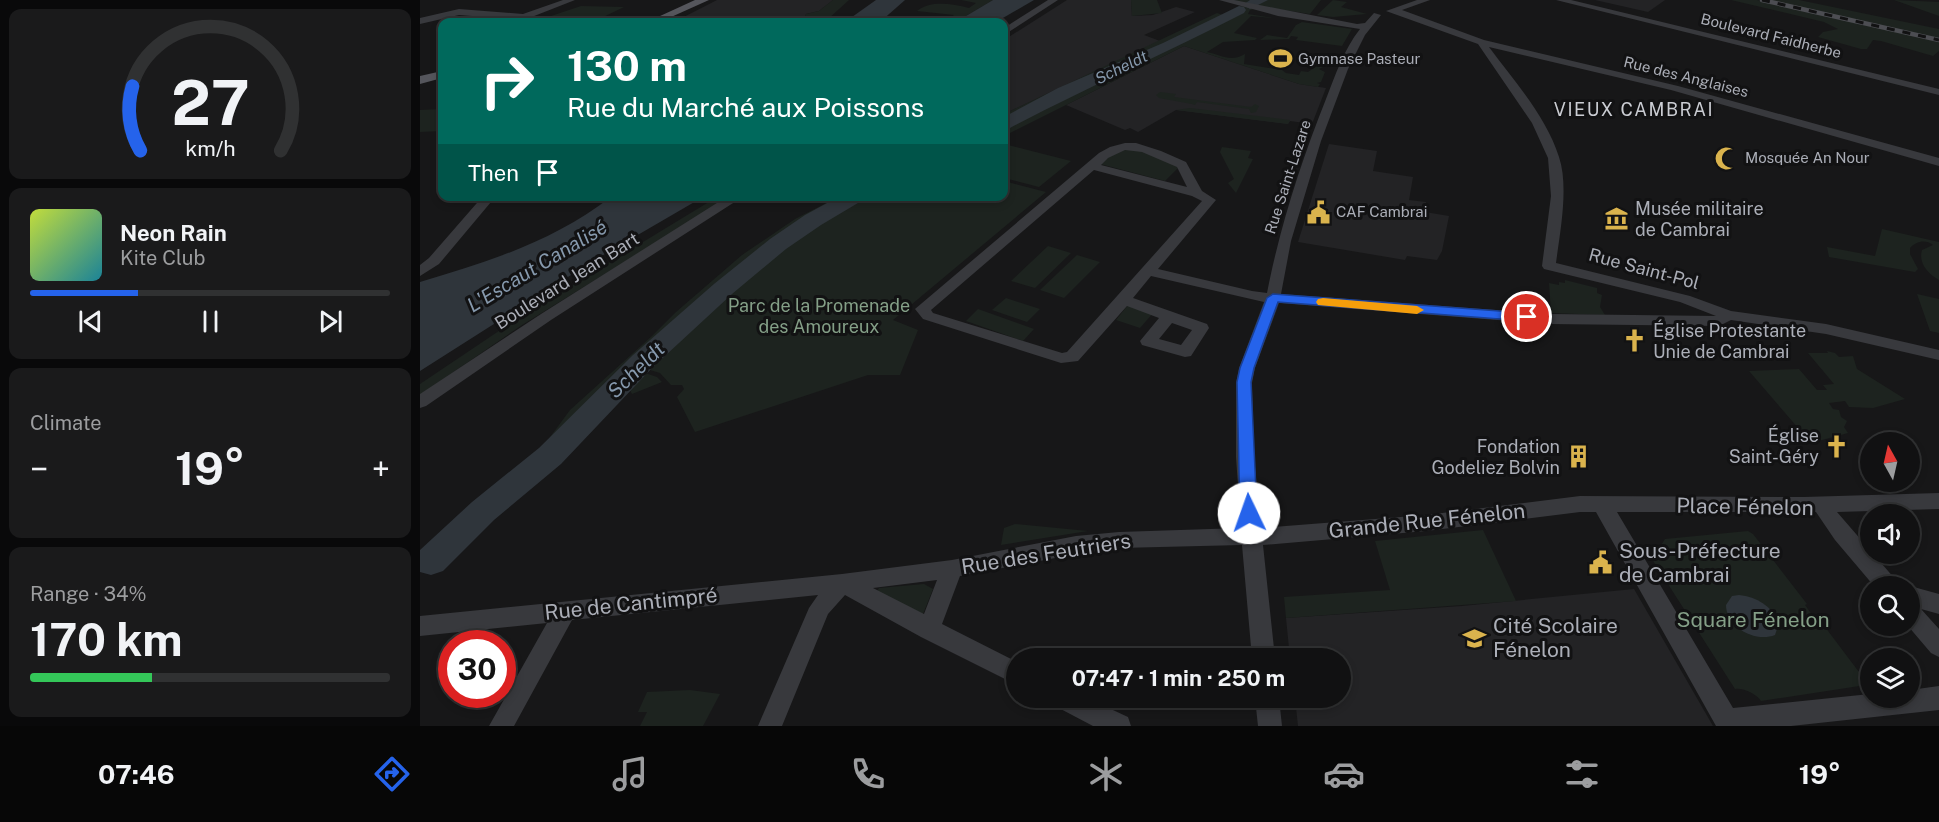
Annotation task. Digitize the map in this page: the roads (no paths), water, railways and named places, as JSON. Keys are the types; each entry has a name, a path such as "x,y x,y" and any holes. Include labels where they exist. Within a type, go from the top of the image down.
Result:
{"main road":[{"path":"661,18 704,0"}],"street":[{"path":"420,21 463,12 524,17 571,0"},
{"path":"1008,29 1054,0"},
{"path":"1223,0 1278,14 1325,21 1353,22 1373,21 1393,10 1426,0"},
{"name":"Boulevard Faidherbe","path":"1560,0 1920,85 1939,87"},
{"name":"Boulevard Faidherbe","path":"1578,0 1920,85 1939,92"},
{"path":"420,11 433,8 445,14"},
{"name":"Rue des Anglaises","path":"1393,10 1481,42 1674,88 1882,144 1939,162"},
{"name":"Rue Saint-Lazare","path":"1263,648 1245,457 1244,382 1273,298 1284,241 1306,163 1343,69 1362,34 1373,21"},
{"path":"1353,22 1362,34"},
{"name":"Rue Saint-Pol","path":"1481,42 1538,123 1554,158 1557,196 1549,266 1685,299 1728,315"},
{"path":"1092,166 1197,194 1210,200 1072,357 1061,358 928,316 923,309 1092,166 1103,154 1113,149 1136,146 1182,165 1197,194"},
{"path":"420,272 434,261 486,201"},
{"name":"Boulevard Jean Bart","path":"420,402 546,316 730,201"},
{"path":"1148,271 1252,296 1273,298 1550,318 1719,321 1728,315 1826,329 1939,355"},
{"path":"1124,300 1169,316"},
{"path":"1821,504 1939,501"},
{"path":"1602,504 1727,721 1939,698"},
{"name":"Grande Rue Fénelon","path":"1252,536 1426,523 1602,504"},
{"name":"Place Fénelon","path":"1602,504 1821,504 1879,576"},
{"name":"Rue des Feutriers","path":"842,583 952,569 1076,545 1119,540 1252,536"},
{"path":"929,630 952,569"},
{"path":"770,726 820,608 842,583 1006,668"},
{"name":"Rue de Cantimpré","path":"420,626 842,583"},
{"path":"1920,599 1939,604"},
{"path":"501,726 566,610"},
{"path":"1920,624 1939,646"},
{"path":"1083,708 1119,726"},
{"path":"1268,708 1269,726"}],"water":[{"path":"876,0 905,0 885,18 851,18"},
{"path":"993,0 1034,0 1003,18 963,18"},
{"name":"L'Escaut Canalisé","path":"606,201 696,201 593,261 420,371 420,282 496,258 543,238 589,213"},
{"path":"1739,595 1758,600 1768,607 1779,623 1775,635 1759,637 1736,626 1727,613 1726,605 1732,596"}],"waterway":[{"name":"Scheldt","path":"1250,5 1261,0"},
{"name":"Scheldt","path":"1008,122 1064,92 1168,46 1239,10"},
{"name":"Scheldt","path":"431,561 483,511 550,456 643,361 723,289 778,244 813,220 847,201"}],"railway":[{"path":"1762,0 1939,40"}],"place":[{"name":"Gymnase Pasteur","path":"1280,59"},
{"name":"Mosquée An Nour","path":"1727,158"},
{"name":"CAF Cambrai","path":"1318,212"},
{"name":"Musée militaire de Cambrai","path":"1617,219"},
{"name":"Église Protestante Unie de Cambrai","path":"1635,341"},
{"name":"Église Saint-Géry","path":"1837,446"},
{"name":"Fondation Godeliez Bolvin","path":"1578,457"},
{"name":"Sous-Préfecture de Cambrai","path":"1601,563"},
{"name":"Cité Scolaire Fénelon","path":"1475,638"}],"district":[{"name":"VIEUX CAMBRAI","path":"1634,110"}],"park label":[{"name":"Parc de la Promenade des Amoureux","path":"819,316"},
{"name":"Square Fénelon","path":"1753,620"}]}
